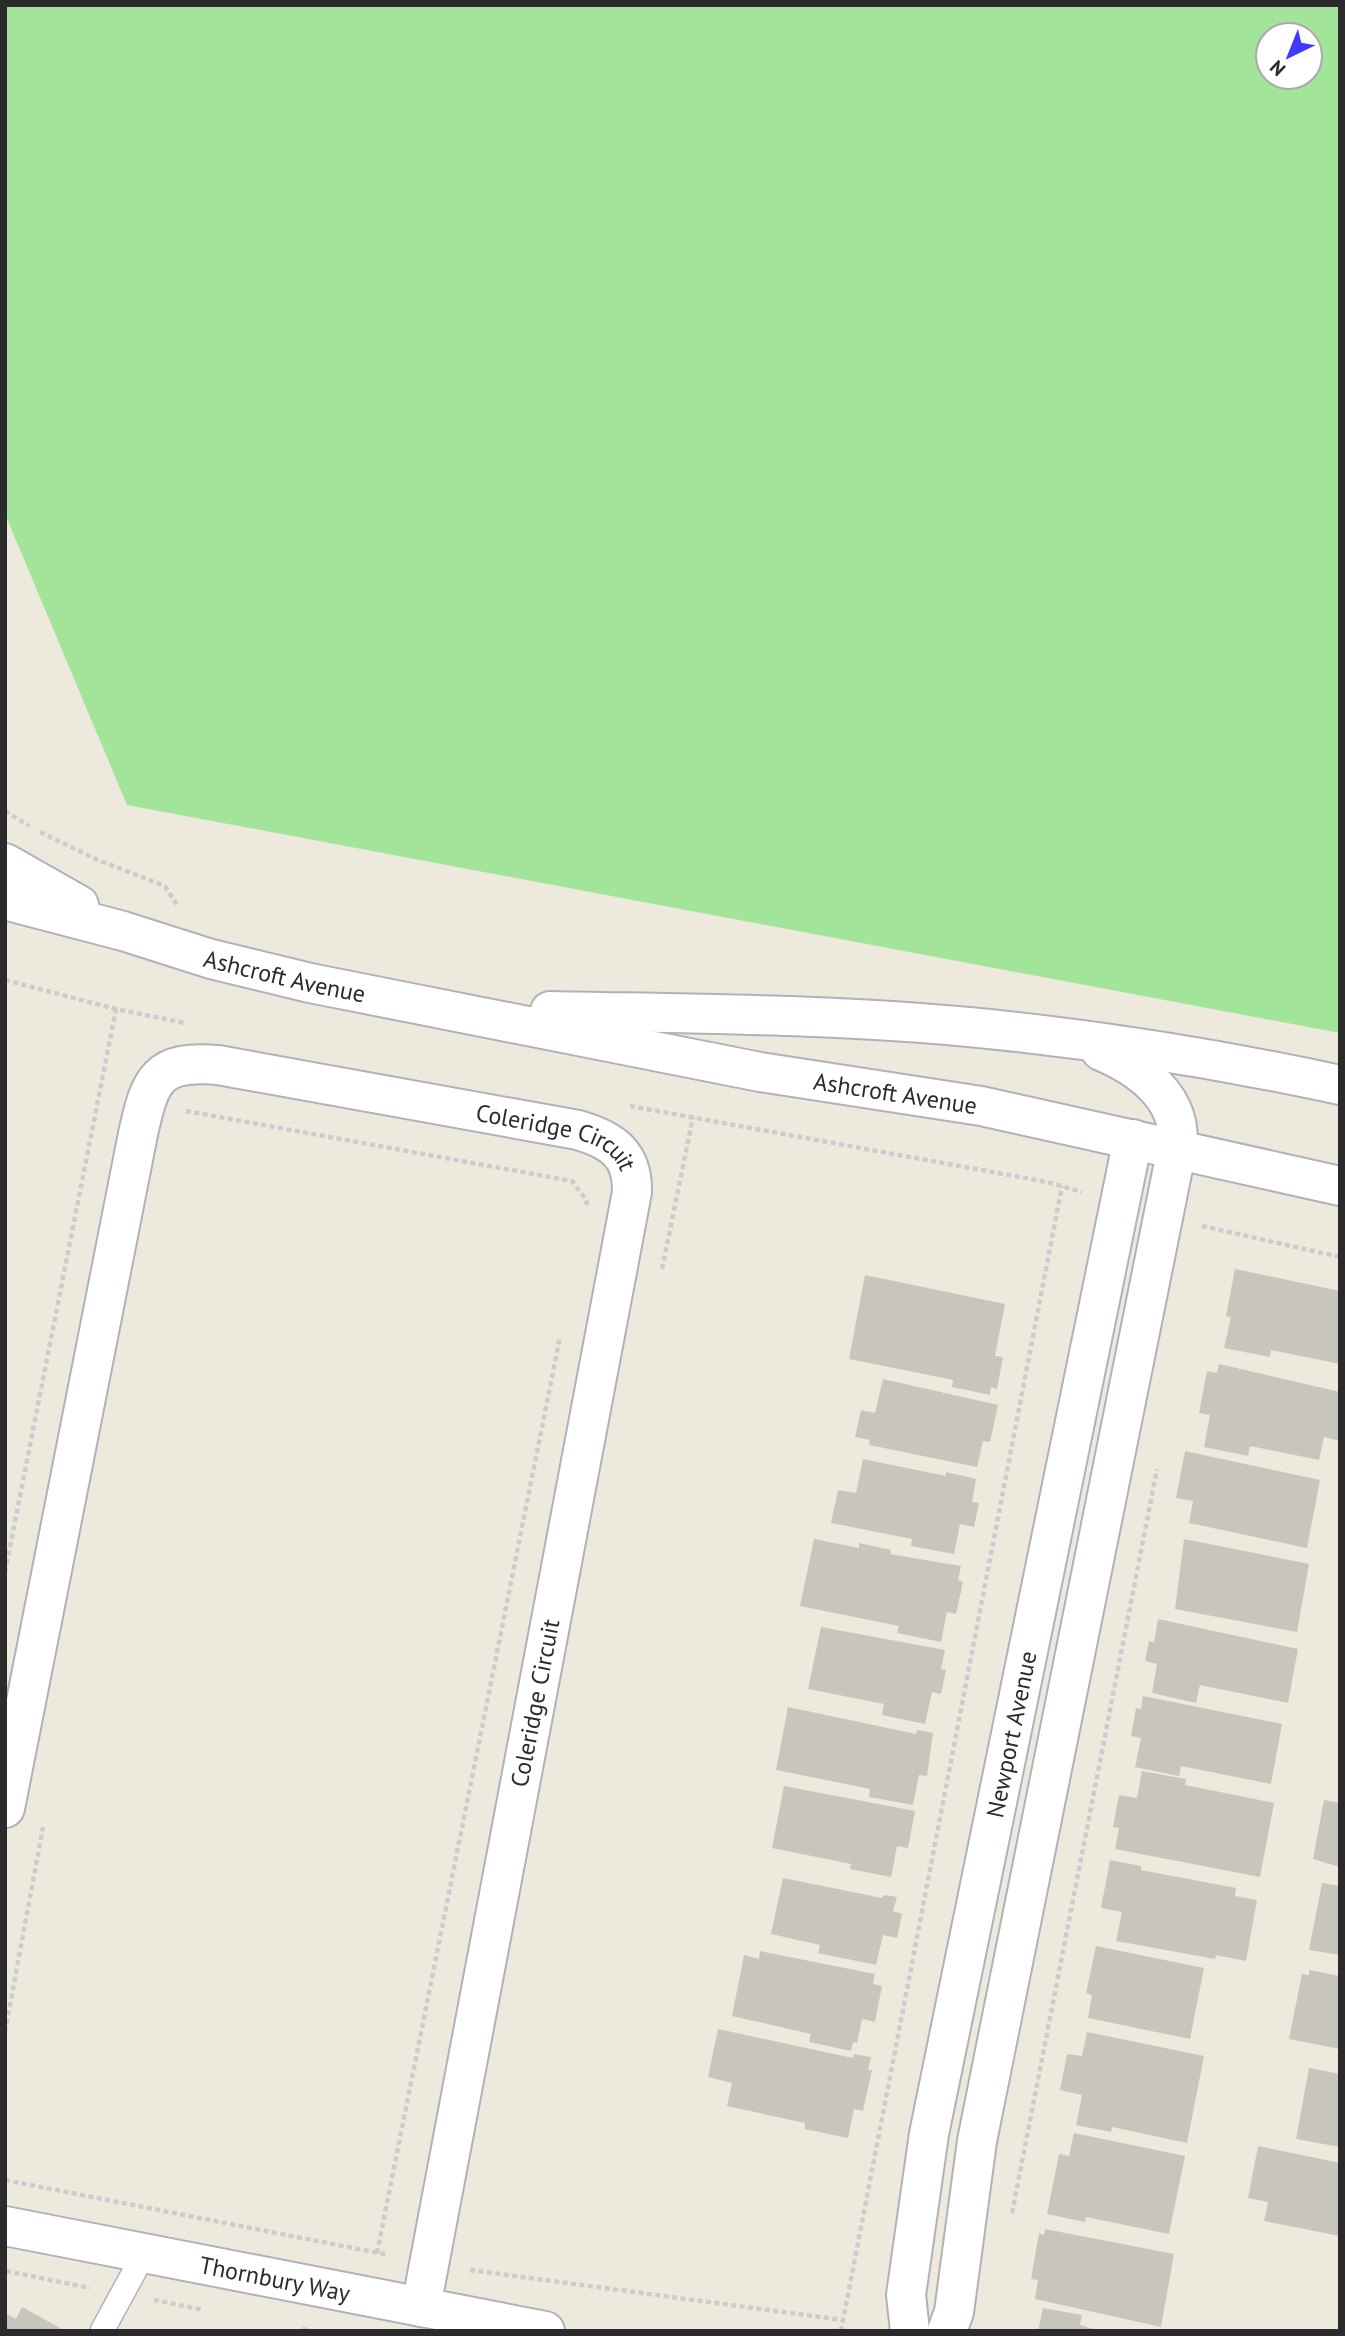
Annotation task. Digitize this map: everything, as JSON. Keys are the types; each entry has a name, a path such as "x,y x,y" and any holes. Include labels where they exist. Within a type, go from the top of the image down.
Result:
{"street":[{"name":"Ashcroft Avenue","path":"5,863 123,930"},
{"name":"Ashcroft Avenue","path":"5,900 123,930 211,959 310,983 450,1008 760,1072 981,1106 1340,1186"},
{"name":"Ashcroft Avenue","path":"450,1008 792,1017 988,1029 1221,1059 1340,1085"},
{"name":"Newport Avenue","path":"947,2331 954,2312 977,2141 1177,1148 1178,1121 1152,1081 1122,1060 1074,1040"},
{"name":"Coleridge Circuit","path":"5,1808 138,1134 145,1101 156,1078 177,1065 218,1065 578,1130 616,1146 630,1165 632,1192 421,2306"},
{"name":"Newport Avenue","path":"910,2331 906,2295 929,2134 1132,1139"},
{"path":"929,2134 977,2141"},
{"name":"Thornbury Way","path":"5,2226 545,2331"}],"lane":[{"path":"102,2331 145,2252"}],"path":[{"path":"5,811 35,830 98,860"},
{"path":"5,980 116,1009 196,1025"},
{"path":"5,1572 116,1009"},
{"path":"626,1105 1062,1186 1120,1203"},
{"path":"184,1123 187,1110 572,1181 587,1201 584,1215"},
{"path":"841,2331 1062,1186"},
{"path":"1163,1213 1204,1226 1340,1257"},
{"path":"1202,1240 1204,1226"},
{"path":"377,2253 562,1324"},
{"path":"1011,2216 1158,1468"},
{"path":"5,2032 45,1819"}],"green space":[{"path":"5,5 1340,5 1340,1033 127,805 5,514"}],"building":[{"path":"1235,1269 1340,1291 1340,1364 1271,1350 1270,1357 1224,1348 1231,1317 1226,1316"},
{"path":"865,1275 1005,1304 995,1356 1003,1357 997,1389 991,1387 990,1395 952,1387 953,1380 849,1359"},
{"path":"1219,1364 1340,1392 1340,1441 1324,1437 1319,1460 1250,1446 1248,1456 1204,1447 1210,1415 1199,1413 1207,1371 1217,1373"},
{"path":"883,1379 998,1405 990,1442 983,1441 977,1467 869,1445 870,1440 855,1437 861,1410 875,1413"},
{"path":"1185,1451 1320,1480 1307,1548 1189,1523 1193,1501 1176,1498"},
{"path":"863,1459 946,1476 946,1472 976,1479 972,1502 979,1503 974,1527 960,1524 954,1554 911,1546 912,1539 831,1523 838,1490 856,1493"},
{"path":"814,1539 859,1548 859,1543 891,1550 890,1554 961,1566 958,1580 963,1582 956,1614 947,1612 941,1642 897,1633 899,1626 800,1606"},
{"path":"1184,1539 1309,1564 1297,1632 1175,1609"},
{"path":"1158,1619 1298,1649 1288,1703 1200,1685 1196,1703 1152,1693 1157,1664 1145,1661 1149,1641 1154,1642"},
{"path":"821,1627 945,1650 941,1669 946,1670 941,1694 932,1692 925,1724 882,1715 884,1704 808,1689"},
{"path":"1143,1696 1282,1724 1271,1784 1181,1766 1179,1776 1135,1767 1141,1738 1131,1736 1136,1708 1141,1709"},
{"path":"788,1707 916,1734 917,1730 933,1733 927,1776 919,1775 913,1805 869,1797 870,1789 776,1770"},
{"path":"1142,1771 1186,1779 1185,1785 1274,1803 1260,1877 1115,1849 1119,1828 1113,1827 1119,1795 1137,1798"},
{"path":"784,1786 915,1811 908,1848 897,1846 891,1877 850,1869 851,1864 772,1848"},
{"path":"1324,1800 1340,1803 1340,1867 1313,1859"},
{"path":"1110,1860 1141,1866 1141,1870 1236,1888 1235,1896 1257,1900 1246,1961 1216,1955 1215,1959 1116,1941 1122,1912 1101,1908"},
{"path":"783,1878 882,1898 884,1895 897,1897 893,1911 902,1914 897,1938 883,1935 876,1965 818,1953 820,1945 771,1934"},
{"path":"1322,1883 1340,1886 1340,1955 1309,1950"},
{"path":"1096,1946 1204,1968 1190,2039 1088,2018 1092,1995 1086,1993"},
{"path":"760,1951 875,1974 873,1984 882,1986 875,2022 862,2019 857,2043 853,2042 851,2051 809,2042 811,2034 732,2016 744,1955 759,1959"},
{"path":"1309,1970 1340,1976 1340,2049 1289,2039 1302,1974 1309,1975"},
{"path":"718,2029 853,2058 854,2054 871,2057 868,2070 872,2070 863,2111 854,2109 848,2138 805,2129 805,2123 727,2106 732,2083 708,2077"},
{"path":"1087,2032 1204,2056 1187,2143 1112,2127 1111,2132 1076,2125 1082,2095 1060,2090 1067,2054 1082,2056"},
{"path":"1309,2068 1340,2074 1340,2147 1296,2139"},
{"path":"1074,2133 1185,2156 1169,2234 1086,2217 1085,2222 1047,2214 1059,2154 1069,2156"},
{"path":"1258,2146 1340,2163 1340,2236 1264,2221 1268,2202 1248,2198"},
{"path":"1045,2229 1174,2254 1161,2327 1035,2299 1038,2280 1031,2279 1039,2233 1044,2235"},
{"path":"22,2307 60,2328 59,2331 5,2331 5,2313 16,2319"},
{"path":"1043,2308 1082,2315 1080,2325 1100,2331 1038,2331"}]}
